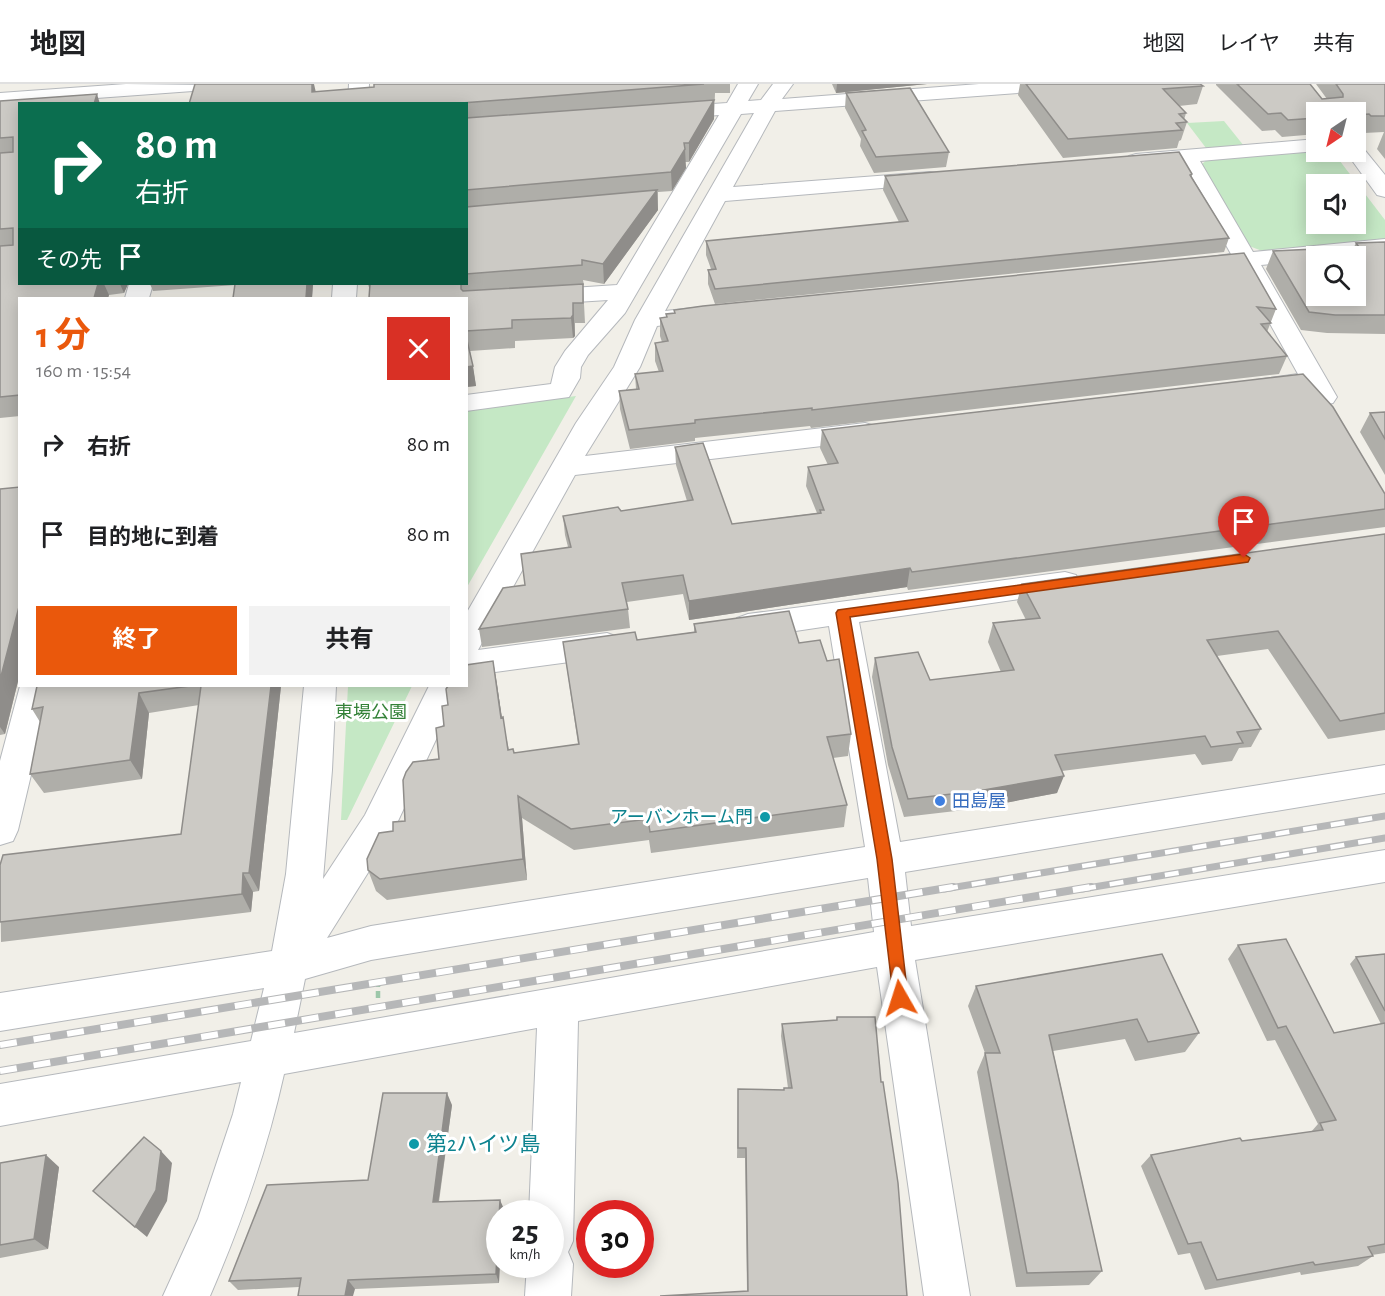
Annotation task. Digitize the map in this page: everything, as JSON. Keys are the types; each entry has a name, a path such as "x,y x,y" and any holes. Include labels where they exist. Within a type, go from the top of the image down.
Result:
{"street":[{"path":"358,102 359,84"},
{"path":"468,403 560,391 567,378 568,367 578,351 613,313 736,108 748,84"},
{"path":"468,639 590,423 627,367 647,320 768,106 783,84"},
{"path":"654,115 1057,84"},
{"path":"0,99 191,91"},
{"path":"1117,162 1306,146"},
{"path":"1366,153 1385,189"},
{"path":"1187,156 1338,421"},
{"path":"718,195 953,176"},
{"path":"657,202 681,200"},
{"path":"1188,266 1385,246"},
{"path":"468,302 625,292"},
{"path":"647,320 729,312"},
{"path":"1243,388 1314,380"},
{"path":"566,467 886,430"},
{"path":"725,629 1090,579"},
{"path":"842,613 885,859 900,998 947,1296"},
{"path":"468,664 631,642"},
{"path":"0,830 11,740 36,687"},
{"path":"186,1296 218,1225 254,1114 289,966 298,920 310,825 320,687"},
{"path":"289,966 378,825 445,687"},
{"path":"0,1012 289,966 378,942 1385,779"},
{"path":"0,1105 895,946 1385,866"},
{"path":"551,1200 558,1005"},
{"path":"548,1296 549,1278"}],"path":[{"path":"378,942 379,1036"}],"green space":[{"path":"1224,121 1244,146 1206,148 1187,123"},
{"path":"1306,150 1306,162 1341,162 1350,174 1306,174 1306,234 1366,234 1366,195 1385,220 1385,240 1306,246 1306,248 1265,252 1249,246 1202,164 1208,159"},
{"path":"576,396 468,585 468,410"},
{"name":"東場公園","path":"348,687 412,687 347,820 341,820"}],"building":[{"path":"195,84 312,84 312,92 374,87 374,84 704,84 468,103 190,102"},
{"path":"1026,84 1200,84 1203,86 1163,89 1186,113 1179,114 1187,122 1176,123 1182,130 1068,139"},
{"path":"1237,84 1310,84 1322,99 1343,97 1336,84 1385,84 1385,116 1366,114 1366,102 1306,102 1306,119 1288,120 1281,113 1268,114"},
{"path":"910,88 949,152 876,157 862,131 866,130 846,93"},
{"path":"97,94 95,102 18,102 18,285 98,285 94,297 18,297 18,395 0,397 0,246 13,245 13,228 0,229 0,153 13,152 13,137 0,138 0,101"},
{"path":"714,100 689,143 684,143 685,149 671,172 468,190 468,118"},
{"path":"1179,152 1192,174 1190,175 1229,238 715,289 708,270 716,269 706,241 908,221 885,176"},
{"path":"657,190 603,264 582,260 582,265 468,274 468,207"},
{"path":"1385,242 1385,315 1335,315 1309,312 1273,251 1306,249 1306,306 1366,306 1366,246 1358,246 1356,243"},
{"path":"1244,253 1276,309 1257,307 1271,323 1261,324 1287,356 812,410 812,408 695,420 695,423 629,430 619,391 639,389 635,374 663,371 655,343 668,341 660,318 667,317 666,314 675,313 674,310"},
{"path":"583,284 583,303 573,303 571,318 512,320 512,328 468,331 468,297 369,297 370,285 461,285 463,291"},
{"path":"235,285 307,285 306,297 233,297"},
{"path":"468,345 473,366 468,367"},
{"path":"1303,374 1333,407 1385,494 1385,509 912,572 910,568 689,601 683,575 622,583 628,609 479,629 503,588 525,585 521,554 571,547 563,516 618,507 621,511 693,500 675,447 703,443 732,524 821,513 820,510 824,510 808,467 838,463 822,430"},
{"path":"1385,412 1385,439 1370,413"},
{"path":"18,487 18,611 0,680 0,489"},
{"path":"1385,534 1385,713 1340,721 1278,631 1207,640 1261,729 1237,732 1243,743 1211,747 1205,736 1055,755 1064,776 978,791 908,799 892,747 875,658 918,652 930,680 1014,670 993,623 1040,618 1022,584"},
{"path":"789,611 799,643 820,640 827,661 839,659 851,734 827,737 847,805 650,832 648,819 571,829 518,796 523,859 380,879 368,870 367,859 379,833 393,831 393,822 405,821 403,780 406,772 413,762 439,759 436,728 444,726 442,706 448,705 446,689 447,687 468,687 468,665 493,661 508,750 513,749 514,753 579,744 563,642 635,632 637,640 696,632 694,624"},
{"path":"37,687 183,687 139,693 130,760 30,774 43,707 32,709"},
{"path":"201,687 271,687 249,873 243,873 242,894 0,922 0,865 3,855 181,834"},
{"path":"1286,939 1334,1033 1385,1023 1385,1244 1368,1247 1373,1256 1315,1265 1313,1262 1217,1280 1201,1242 1188,1244 1151,1155 1240,1138 1242,1141 1323,1130 1320,1123 1336,1120 1286,1026 1278,1028 1238,945"},
{"path":"1162,954 1199,1033 1148,1042 1137,1019 1049,1035 1102,1271 1027,1273 985,1053 1000,1053 976,986"},
{"path":"1385,954 1385,1011 1356,957"},
{"path":"837,1017 875,1017 881,1082 883,1082 898,1183 907,1296 660,1296 748,1291 746,1148 738,1148 738,1089 784,1090 784,1088 792,1088 782,1024 837,1020"},
{"path":"383,1093 447,1093 433,1202 486,1200 486,1274 348,1280 345,1296 298,1296 301,1278 229,1281 267,1185 368,1180"},
{"path":"144,1137 161,1151 156,1190 135,1227 93,1191"},
{"path":"46,1155 34,1239 0,1245 0,1163"}],"railway":[{"path":"944,889 1385,816"},
{"path":"1082,889 1385,838"},
{"path":"0,1045 953,887"},
{"path":"0,1071 1091,887"}],"place":[{"name":"田島屋","path":"940,801"},
{"name":"アーバンホーム門","path":"765,817"},
{"name":"第2ハイツ島","path":"414,1144"}],"route":[{"path":"900,998 885,859 842,613 1244,558"}]}
